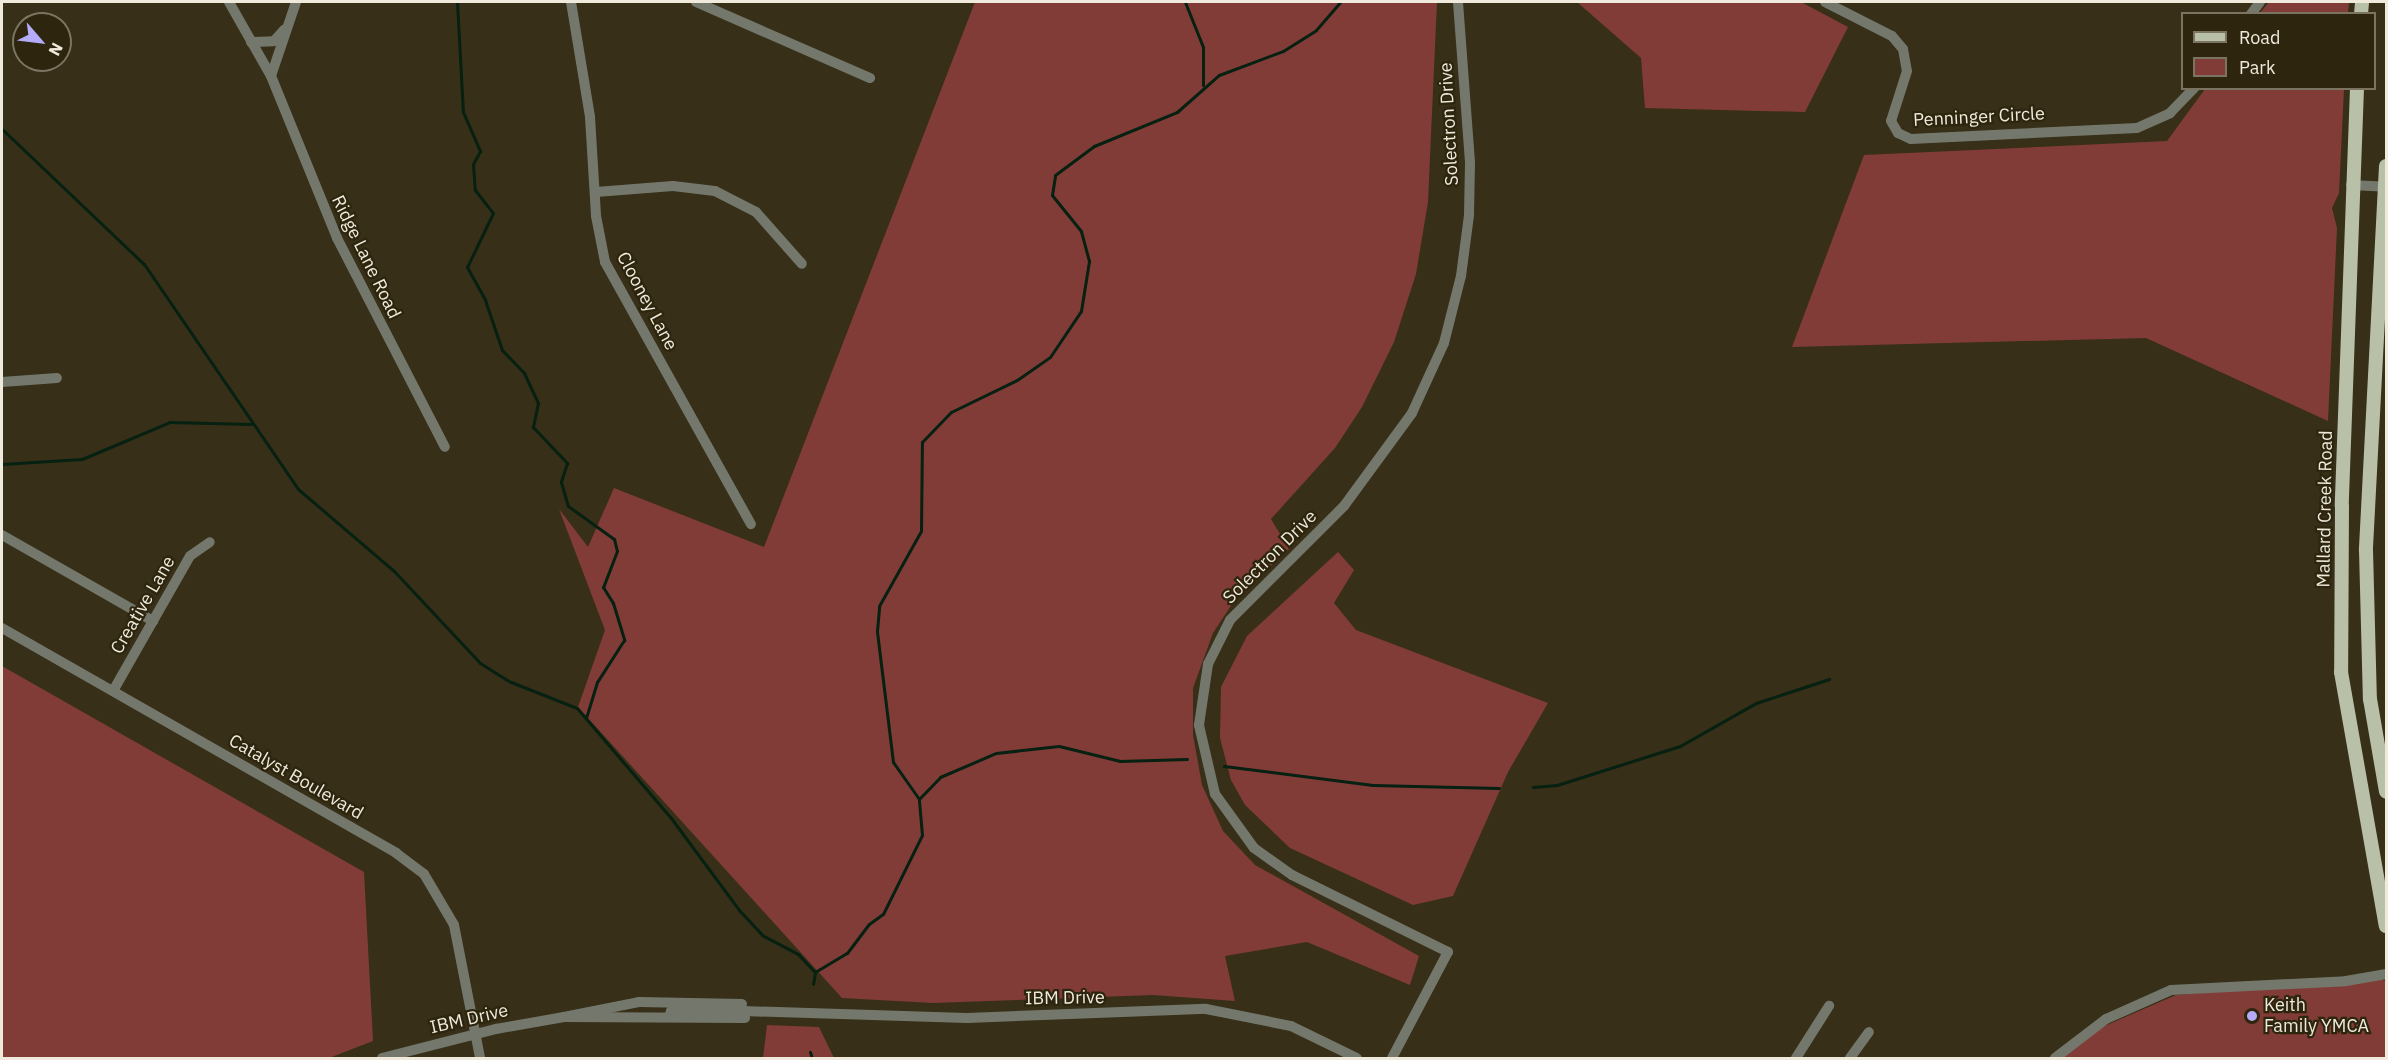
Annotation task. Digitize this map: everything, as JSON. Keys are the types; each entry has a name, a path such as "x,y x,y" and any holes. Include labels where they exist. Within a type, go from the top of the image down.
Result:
{"main road":[{"name":"Mallard Creek Road","path":"2357,90 2351,185 2341,672 2386,926"},
{"path":"2386,166 2366,550 2367,642 2386,792"}],"street":[{"name":"Ridge Lane Road","path":"229,2 271,76 337,238 445,447"},
{"path":"271,76 296,2"},
{"name":"Clooney Lane","path":"571,2 590,117 600,241 614,282 752,524"},
{"path":"696,2 870,78"},
{"name":"Solectron Drive","path":"1392,1059 1448,952 1292,875 1254,848 1215,794 1199,725 1208,664 1230,620 1344,506 1412,413 1444,343 1461,276 1469,215 1458,2"},
{"name":"Penninger Circle","path":"1825,2 1892,36 1903,49 1907,71 1891,121 1898,133 1911,139 2137,128 2165,117 2192,90"},
{"path":"251,42 274,41 287,26"},
{"path":"2351,185 2386,187"},
{"path":"596,192 673,186 715,191 756,212 802,264"},
{"path":"2,382 57,378"},
{"path":"2,536 153,621"},
{"name":"Creative Lane","path":"113,692 190,556 210,542"},
{"name":"Catalyst Boulevard","path":"2,628 396,853 424,874 453,925 480,1059"},
{"path":"2055,1059 2106,1019 2171,990 2346,981 2386,974"},
{"name":"IBM Drive","path":"382,1059 475,1034 639,1002 731,1003 765,1012 967,1018 1206,1009 1292,1026 1357,1059"},
{"path":"1796,1059 1829,1006"},
{"name":"IBM Drive","path":"564,1017 743,1018 765,1012"},
{"path":"1850,1059 1869,1032"}],"green space":[{"path":"975,2 1437,2 1428,202 1416,274 1394,342 1362,407 1335,448 1271,519 1289,549 1236,598 1213,633 1193,688 1193,735 1202,785 1223,831 1255,865 1419,956 1410,985 1307,942 1225,956 1235,1001 1153,995 933,1003 842,998 578,707 605,630 559,509 588,547 614,488 764,547"},
{"path":"1577,2 1801,2 1848,27 1805,112 1645,108 1641,58"},
{"path":"2269,2 2349,2 2348,12 2261,12"},
{"path":"2204,90 2344,90 2339,193 2332,208 2337,228 2328,421 2146,338 1792,347 1864,155 2167,141"},
{"path":"1338,552 1354,570 1334,603 1356,630 1548,703 1508,772 1453,896 1413,905 1290,848 1245,805 1231,780 1220,738 1221,687 1247,636"},
{"path":"2,666 364,872 373,1041 329,1058 2,1058"},
{"name":"Keith Family YMCA","path":"2380,979 2386,981 2386,1058 2059,1058 2093,1031 2176,995"},
{"path":"767,1025 819,1027 834,1058 763,1058"}],"waterway":[{"path":"457,2 463,112 480,151 473,164 475,190 493,213 467,267 485,300 502,350 524,373 538,403 533,427 567,463 561,482 568,506 614,539 617,551 603,587 613,603 624,640 597,682 586,717"},
{"path":"1185,2 1203,47 1203,85"},
{"path":"815,972 847,953 869,924 883,914 922,835 919,799 893,762 877,631 879,606 921,531 922,442 951,412 1017,380 1050,357 1081,311 1089,261 1081,231 1052,195 1055,175 1094,146 1177,112 1219,75 1283,51 1316,30 1340,2"},
{"path":"2,129 144,264 298,489 394,571 480,663 511,682 577,708 671,818 739,910 762,935 798,954 815,972 813,984"},
{"path":"2,464 82,459 170,422 251,424"},
{"path":"1533,787 1557,785 1680,746 1756,703 1829,679"},
{"path":"919,799 940,777 996,753 1059,746 1120,761 1187,759"},
{"path":"1224,766 1373,785 1499,788"},
{"path":"810,1052 812,1058"}],"place":[{"name":"Keith Family YMCA","path":"2252,1016"}]}
